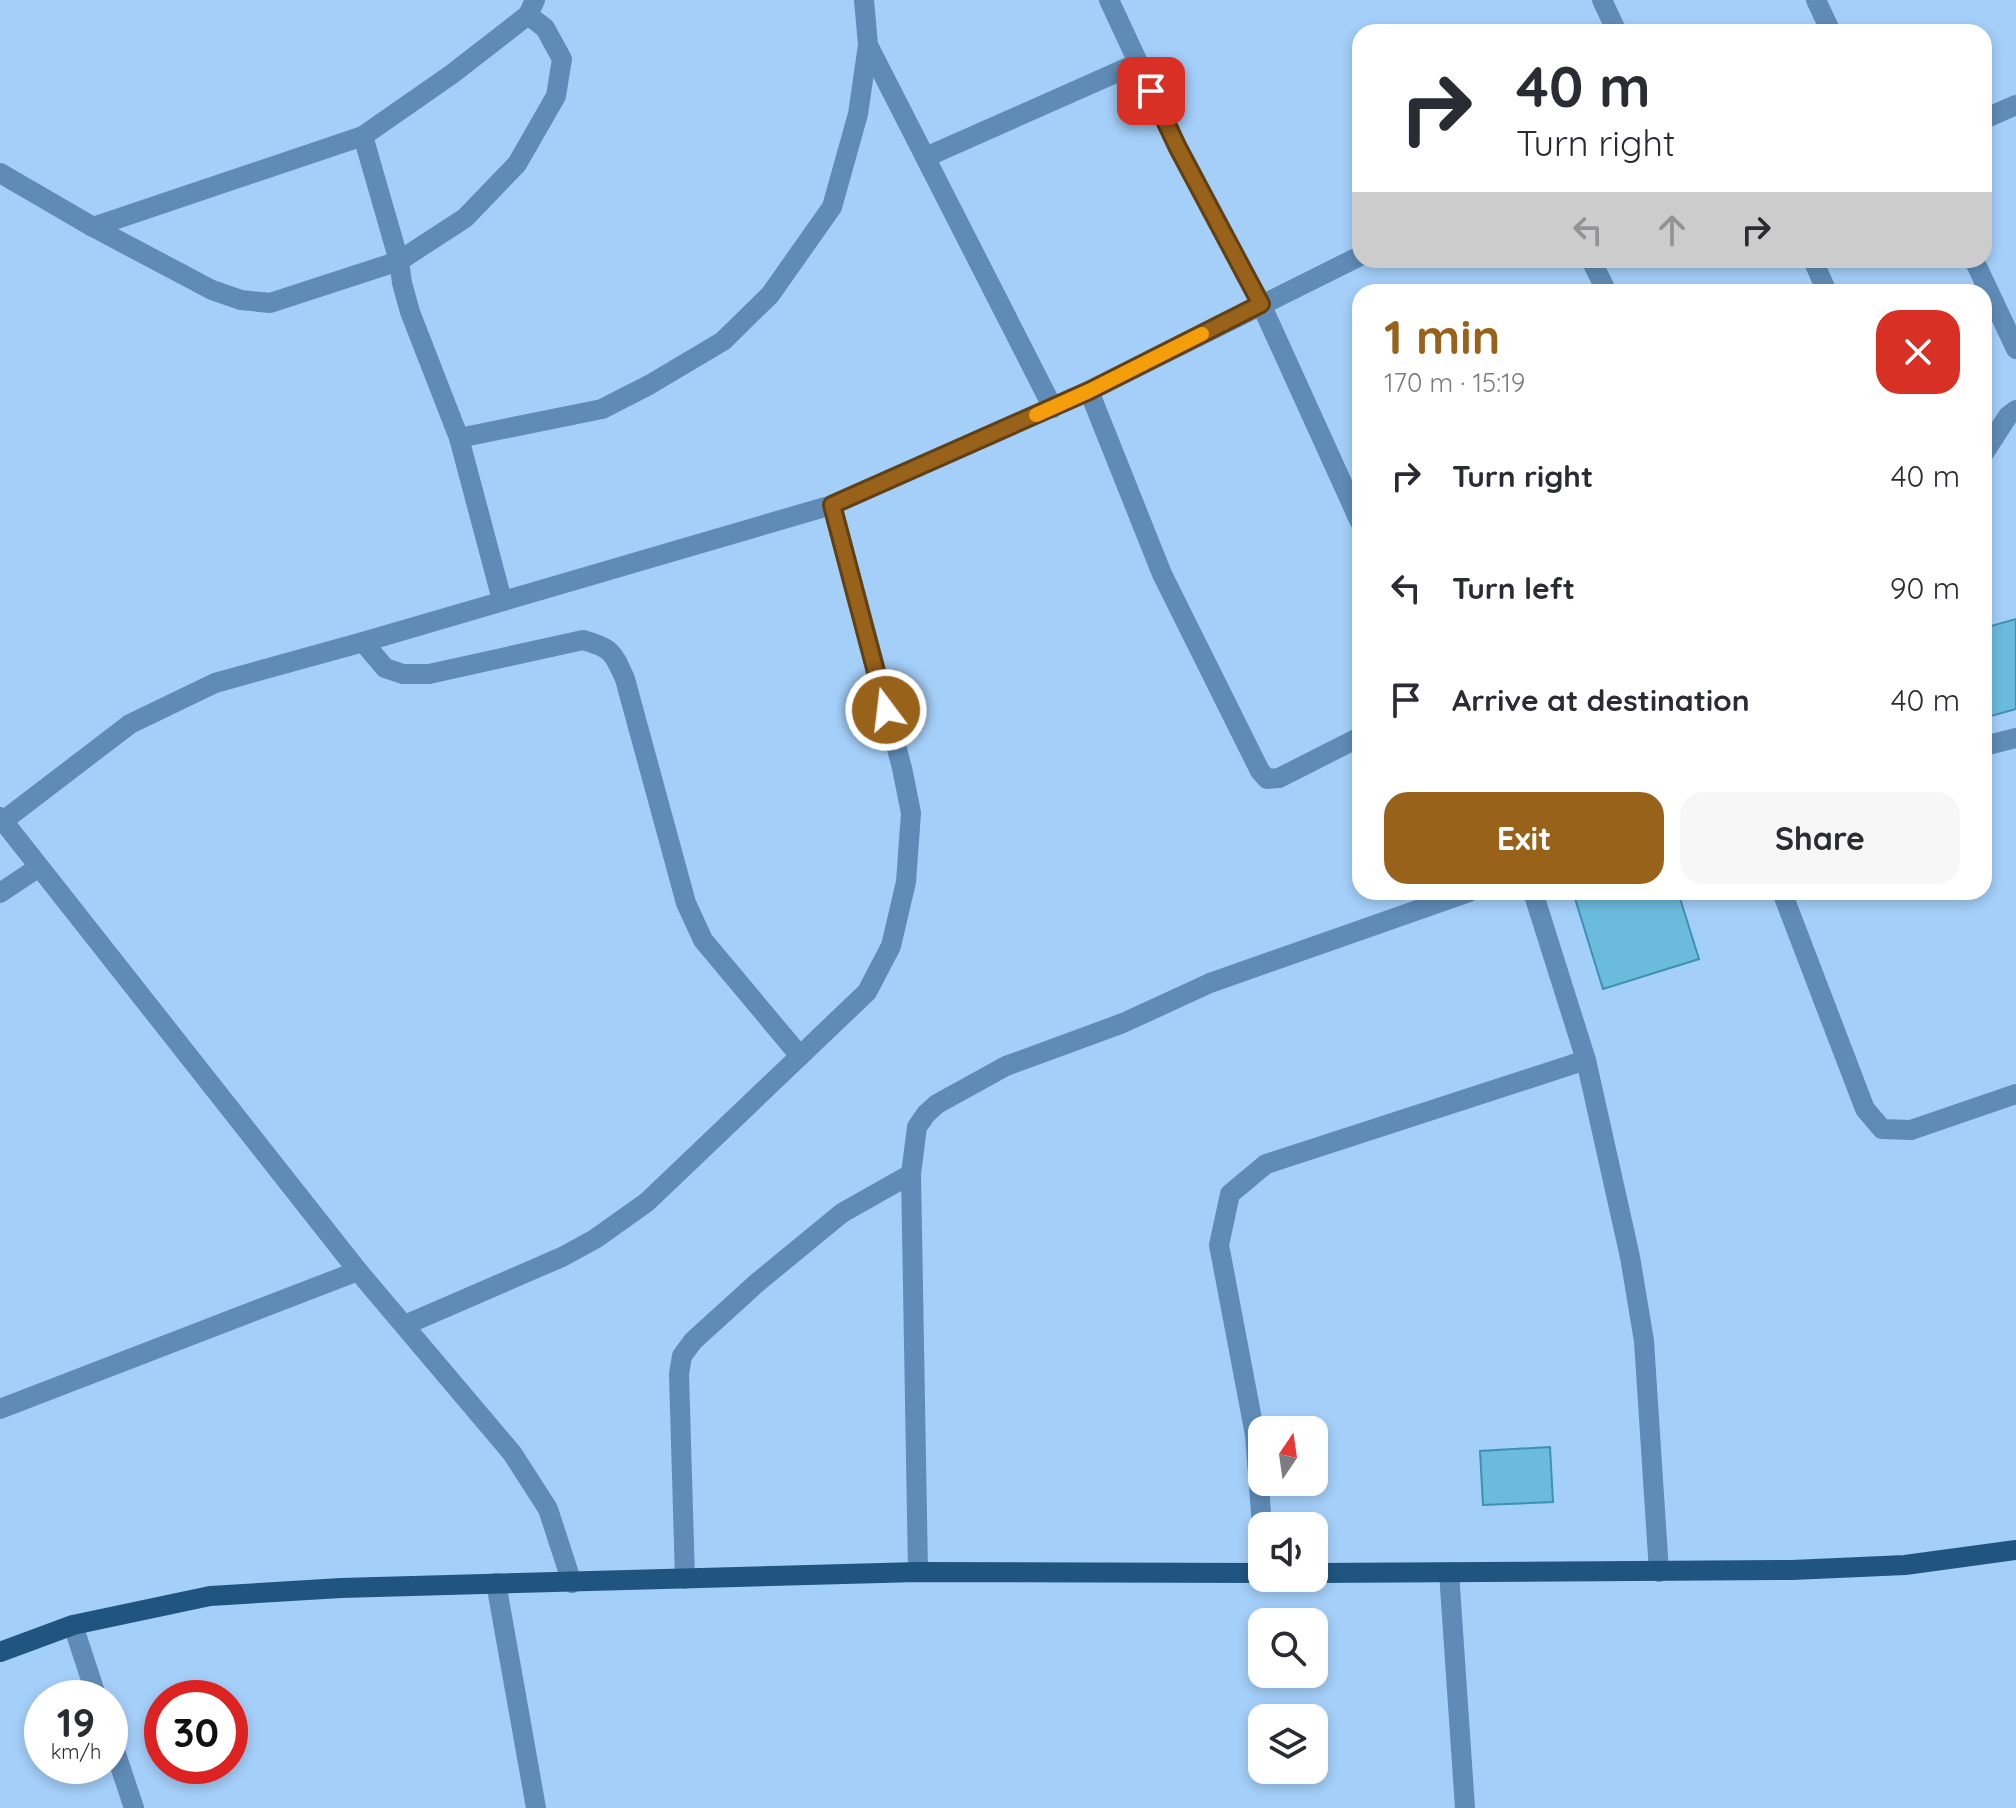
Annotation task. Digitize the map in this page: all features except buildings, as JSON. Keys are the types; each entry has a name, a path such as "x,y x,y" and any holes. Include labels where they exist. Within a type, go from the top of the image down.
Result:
{"main road":[{"path":"1328,1573 1792,1570 1905,1565 2016,1550"},
{"path":"0,1652 73,1625 210,1596 341,1588 918,1572 1248,1573"}],"street":[{"path":"459,438 602,409 723,341 761,305 832,207 858,114 868,45 864,0"},
{"path":"1109,0 1178,148 1261,304 1352,504"},
{"path":"1602,0 1613,24"},
{"path":"1816,0 1827,24"},
{"path":"0,173 93,227 212,290 241,300 270,303 399,261 465,218 517,164 556,96 562,59 532,7 452,74 363,136 93,227"},
{"path":"868,45 1053,408"},
{"path":"926,157 1138,63"},
{"path":"1992,116 2016,105"},
{"path":"363,136 399,261 410,312 459,438 502,600"},
{"path":"572,1583 548,1509 512,1453 358,1271 1,819 130,724 215,683 832,505 1053,408 1352,260"},
{"path":"1992,298 2016,349"},
{"path":"1089,391 1162,574 1260,771 1267,779 1279,778 1352,741"},
{"path":"1992,441 2008,416 2016,410"},
{"path":"405,1325 562,1257 595,1239 647,1202 867,992 891,946 906,882 911,813 902,768 832,505"},
{"path":"363,642 385,668 403,674 429,674 583,640 603,645 616,658 625,679 686,903 703,940 800,1056"},
{"path":"1992,744 2016,738"},
{"path":"0,893 39,867"},
{"path":"918,1572 911,1174 917,1127 926,1114 937,1104 1006,1066 1123,1023 1210,983 1446,900"},
{"path":"1536,900 1586,1060 1630,1257 1644,1341 1659,1572"},
{"path":"1785,900 1865,1109 1882,1129 1911,1130 2016,1094"},
{"path":"1261,1512 1255,1435 1219,1245 1230,1194 1266,1164 1586,1060"},
{"path":"685,1579 679,1374 682,1356 693,1341 747,1292 842,1213 911,1174"},
{"path":"0,1409 358,1271"},
{"path":"1449,1572 1465,1808"},
{"path":"496,1583 536,1808"},
{"path":"73,1625 91,1680"},
{"path":"126,1784 134,1808"}],"slow traffic":[{"path":"1036,415 1202,334"}],"route":[{"path":"886,710 832,505 1089,391 1261,304 1151,91"}]}
